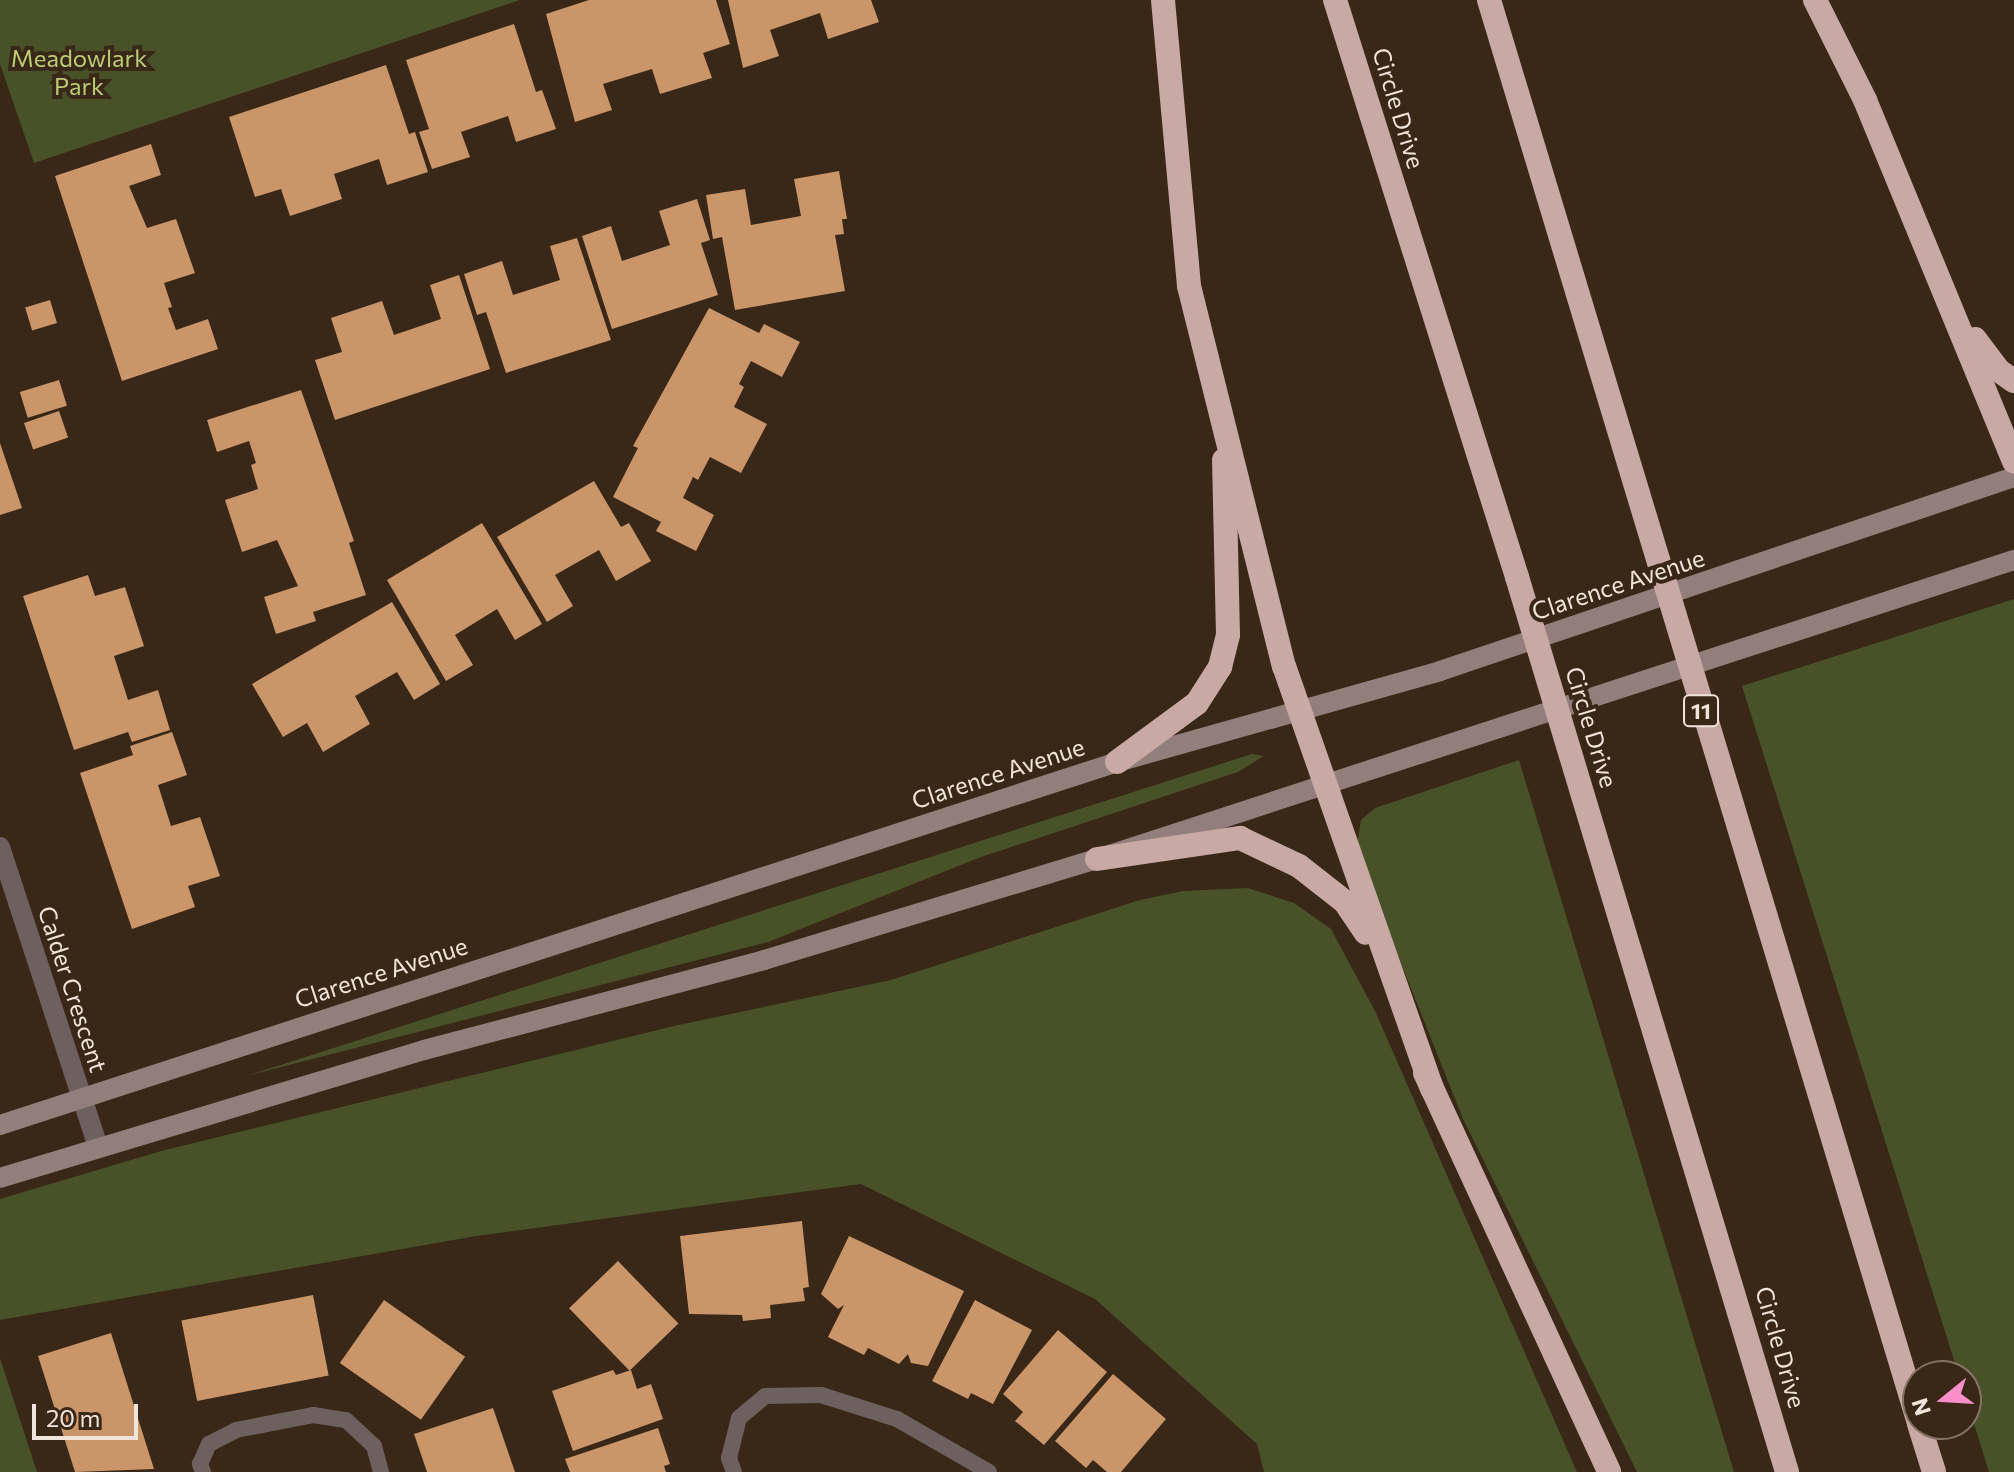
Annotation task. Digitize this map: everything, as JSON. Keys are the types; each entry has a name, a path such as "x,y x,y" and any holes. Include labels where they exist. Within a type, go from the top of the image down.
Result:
{"highway":[{"path":"1163,0 1189,286 1298,711 1321,784 1432,1089"},
{"name":"Circle Drive","path":"1335,0 1763,1381 1787,1472"},
{"name":"11","path":"1489,0 1902,1369"},
{"path":"1815,0 1865,100 2014,462"},
{"path":"1952,307 1998,370 2014,381"},
{"path":"1117,762 1197,703 1220,667 1228,635 1222,414"},
{"path":"1097,859 1240,838 1299,866 1345,902 1374,946 1432,1089 1609,1472"},
{"path":"1763,1381 1803,1472"},
{"name":"11","path":"1924,1440 1934,1472"}],"main road":[{"name":"Clarence Avenue","path":"0,1125 81,1096 1117,762 1440,671 2014,477"},
{"path":"0,1178 424,1050 764,960 1097,859 1461,736 2014,560"}],"street":[{"name":"Calder Crescent","path":"0,847 98,1146"}],"lane":[{"path":"734,1472 729,1458 739,1418 765,1396 821,1395 897,1419 989,1472"},
{"path":"203,1472 200,1464 209,1444 236,1430 313,1415 346,1420 374,1446 381,1472"}],"green space":[{"name":"Meadowlark Park","path":"0,0 520,0 34,163 0,64"},
{"path":"2014,599 2014,1472 1989,1472 1979,1440 1982,1440 1982,1360 1954,1360 1742,686"},
{"path":"1252,754 1264,756 1238,772 981,857 768,942 246,1076"},
{"path":"1519,760 1734,1472 1637,1472 1463,1119 1356,850 1361,820 1375,808"},
{"path":"1248,888 1294,903 1331,929 1375,1011 1577,1472 1264,1472 1257,1444 1095,1299 861,1184 476,1236 0,1320 0,1199 161,1151 674,1026 891,980 1140,900 1183,891"},
{"path":"0,1358 37,1472 0,1472"}],"building":[{"path":"589,0 716,0 730,44 703,53 712,78 660,94 652,69 603,84 612,110 575,122 546,14"},
{"path":"728,0 871,0 879,22 828,39 820,13 770,30 779,56 743,68"},
{"path":"514,24 536,92 542,90 556,129 516,142 508,116 461,132 470,157 432,169 419,132 429,129 406,60"},
{"path":"386,65 409,134 415,132 428,172 387,185 379,159 334,174 342,199 290,216 281,189 255,197 229,117"},
{"path":"151,144 161,175 129,186 147,228 176,219 195,273 164,283 172,307 168,308 176,330 208,319 218,349 122,381 55,176"},
{"path":"839,171 847,219 842,219 844,234 835,235 845,291 735,310 722,237 713,239 706,195 745,189 751,225 801,216 794,179"},
{"path":"697,199 710,240 701,243 718,295 612,329 582,236 611,226 622,261 670,245 659,211"},
{"path":"577,238 611,340 506,373 486,312 477,315 464,274 502,261 513,295 560,280 550,246"},
{"path":"459,275 490,369 335,420 315,360 342,352 331,318 382,301 394,335 441,319 430,285"},
{"path":"50,300 57,323 32,331 25,308"},
{"path":"709,308 759,333 764,324 800,342 782,377 751,361 739,384 744,387 734,407 767,424 741,473 710,457 698,480 693,477 683,498 714,515 696,551 656,531 661,522 613,497 638,448 633,446"},
{"path":"59,380 67,406 28,418 20,392"},
{"path":"301,390 354,541 349,543 366,595 313,612 316,621 276,634 264,597 298,586 277,540 242,552 225,500 258,489 251,465 256,463 249,441 217,452 207,420"},
{"path":"59,411 68,437 33,450 24,423"},
{"path":"0,443 22,508 0,515"},
{"path":"594,481 621,527 629,523 651,561 616,581 599,550 555,575 573,606 547,622 497,537"},
{"path":"482,523 542,624 515,640 497,609 455,635 473,665 446,681 387,580"},
{"path":"88,575 95,596 125,587 144,646 114,656 128,700 158,690 170,730 132,742 128,732 74,750 23,596"},
{"path":"392,602 440,684 414,700 397,672 355,696 370,724 323,752 307,723 283,737 252,684"},
{"path":"172,732 187,775 158,785 171,826 200,817 220,876 188,886 195,907 132,929 80,773 133,755 130,746"},
{"path":"802,1221 809,1287 803,1288 805,1301 770,1305 771,1318 743,1321 742,1315 689,1314 680,1236"},
{"path":"849,1236 964,1291 928,1366 911,1363 908,1354 899,1364 868,1348 864,1355 828,1337 844,1305 838,1309 821,1294"},
{"path":"618,1261 678,1324 630,1371 569,1308"},
{"path":"313,1295 329,1375 197,1401 181,1321"},
{"path":"384,1300 465,1357 421,1420 340,1363"},
{"path":"975,1300 1032,1330 993,1404 971,1393 968,1399 932,1381"},
{"path":"1058,1330 1107,1372 1044,1445 1015,1421 1023,1412 1003,1394"},
{"path":"111,1333 154,1469 75,1472 38,1356"},
{"path":"613,1370 616,1375 631,1370 637,1389 651,1384 663,1419 573,1451 552,1391"},
{"path":"1113,1374 1166,1419 1121,1472 1107,1472 1093,1460 1086,1468 1055,1441"},
{"path":"493,1408 515,1472 427,1472 414,1434"},
{"path":"658,1428 670,1464 664,1466 666,1472 570,1472 565,1459"}]}
